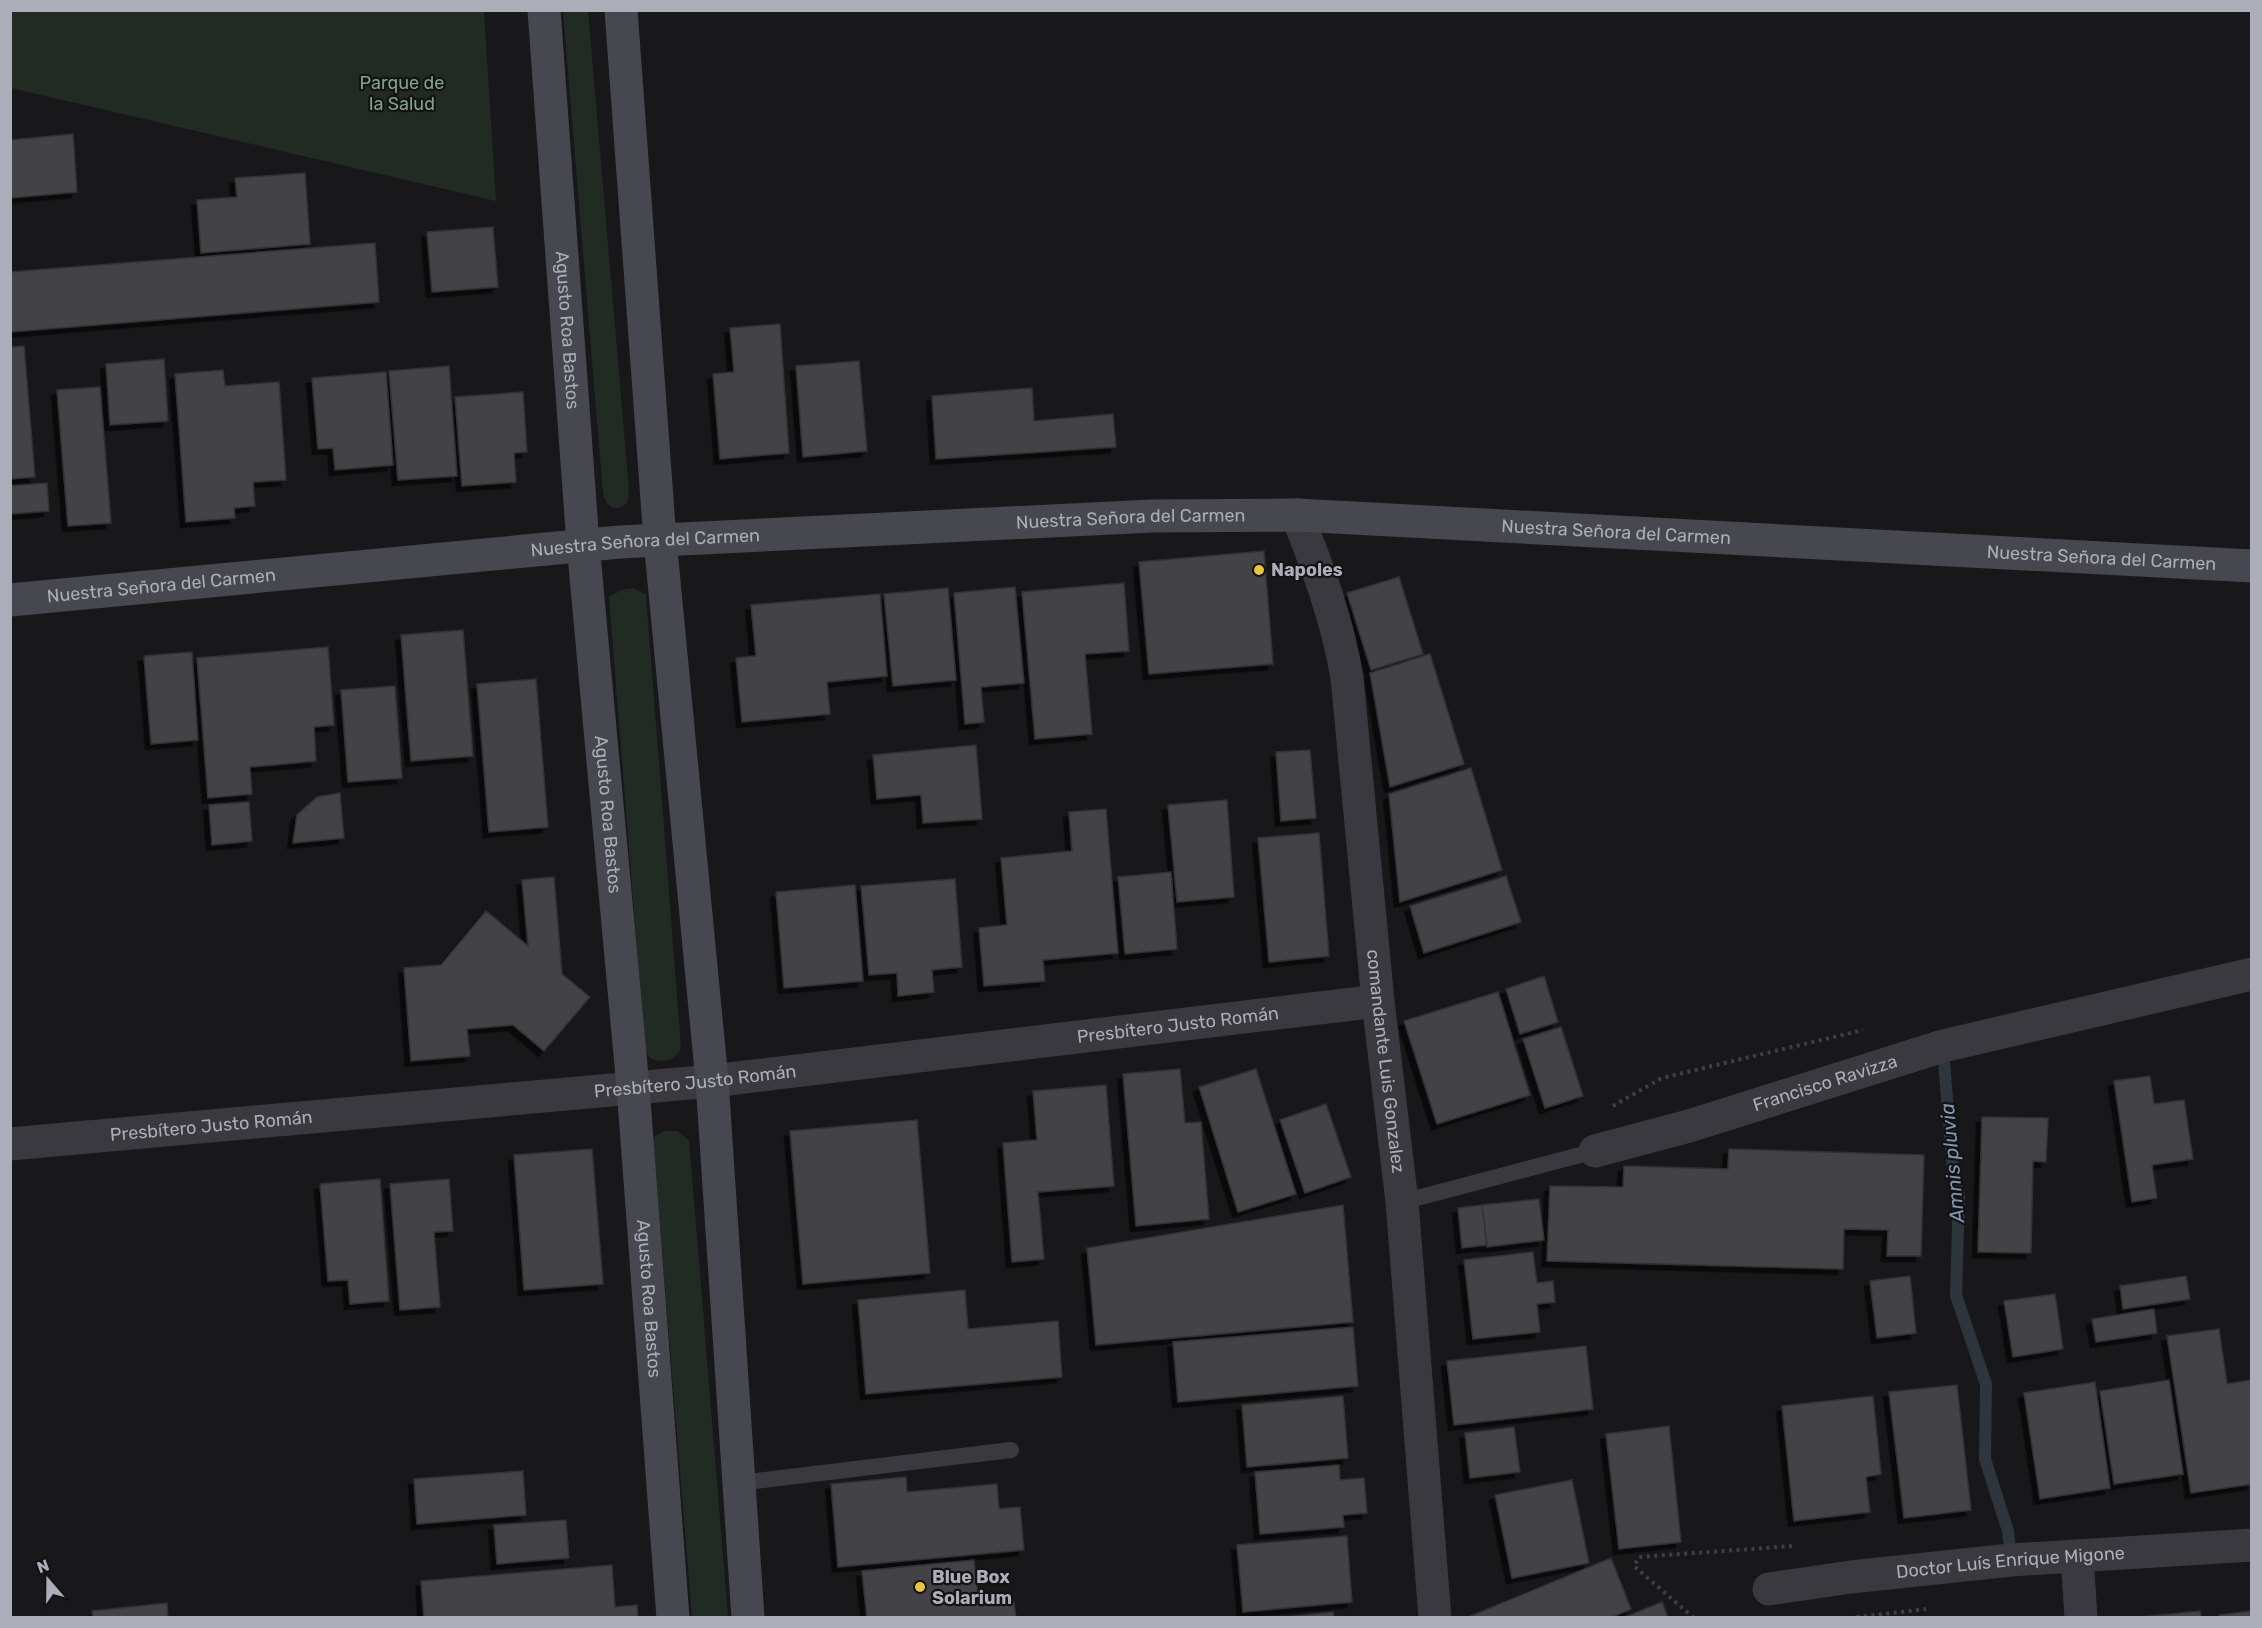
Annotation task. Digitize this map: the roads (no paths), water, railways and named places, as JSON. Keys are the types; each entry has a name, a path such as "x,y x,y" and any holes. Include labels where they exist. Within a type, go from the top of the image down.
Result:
{"street":[{"name":"Agusto Roa Bastos","path":"544,10 583,544 633,1087 674,1617"},
{"path":"621,10 660,540 712,1081 748,1617"},
{"name":"Nuestra Señora del Carmen","path":"10,600 583,544 1152,516 1297,514 2252,566"},
{"name":"comandante Luis Gonzalez","path":"1297,514 1320,574 1343,653 1347,678 1378,1001 1402,1202 1435,1617"},
{"name":"Francisco Ravizza","path":"1595,1151 1689,1126 1943,1046 2252,974"},
{"name":"Presbítero Justo Román","path":"10,1144 712,1081 1378,1001"},
{"name":"Doctor Luís Enrique Migone","path":"1769,1589 1851,1577 1988,1562 2252,1545"},
{"path":"2077,1556 2081,1617"}],"lane":[{"name":"Francisco Ravizza","path":"1402,1202 1595,1151"},
{"path":"739,1483 1011,1450"}],"waterway":[{"name":"Amnis pluvia","path":"1943,1049 1953,1172 1959,1197 1956,1295 1986,1384 1985,1459 2008,1531 2011,1559"}],"place":[{"name":"Napoles","path":"1259,570"},
{"name":"Blue Box Solarium","path":"920,1587"}],"park label":[{"name":"Parque de la Salud","path":"402,94"}]}
